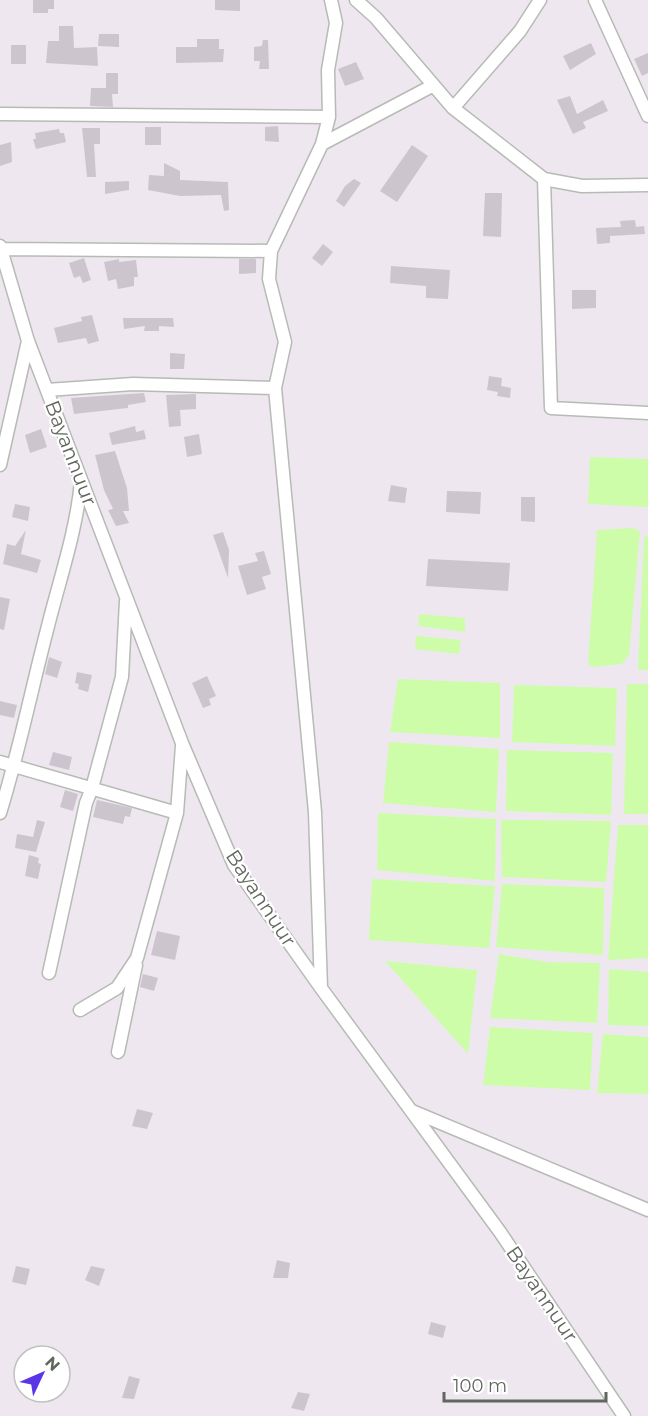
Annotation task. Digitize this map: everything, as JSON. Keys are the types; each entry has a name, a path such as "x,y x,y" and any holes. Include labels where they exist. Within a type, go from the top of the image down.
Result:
{"street":[{"path":"321,988 315,812 275,388 285,342 269,279 271,251 322,144 329,117 328,70 336,23 331,0"},
{"path":"356,0 376,18 453,108 544,179 582,186 648,185"},
{"path":"453,108 520,31 540,0"},
{"path":"595,0 648,116"},
{"path":"322,144 432,86"},
{"path":"0,114 329,117"},
{"path":"544,179 551,408 648,413"},
{"path":"1,247 271,251"},
{"name":"Bayannuur","path":"1,247 28,341 182,743 234,864 321,988 500,1232 624,1416"},
{"path":"0,465 28,341"},
{"path":"47,390 133,384 275,388"},
{"path":"0,813 78,516 81,479"},
{"path":"49,973 86,803 122,677 126,596"},
{"path":"118,1052 137,958 177,813 182,743"},
{"path":"0,762 177,813"},
{"path":"80,1010 117,988 137,958"},
{"path":"410,1111 648,1210"}],"shaded area":[{"path":"590,457 648,459 648,507 588,504"},
{"path":"632,528 640,531 629,655 622,664 594,667 588,664 597,530"},
{"path":"648,535 648,670 638,670 644,538"},
{"path":"419,614 465,618 465,632 418,626"},
{"path":"416,636 461,640 459,654 415,649"},
{"path":"398,679 500,683 500,738 390,732"},
{"path":"627,684 648,684 648,814 624,814"},
{"path":"514,685 617,688 615,746 512,742"},
{"path":"389,742 499,749 496,812 383,803"},
{"path":"507,750 613,753 611,815 506,811"},
{"path":"378,813 496,819 495,881 377,870"},
{"path":"501,820 611,821 606,882 502,877"},
{"path":"618,825 648,825 648,958 608,960"},
{"path":"372,879 495,886 489,948 369,940"},
{"path":"502,884 604,888 603,955 496,947"},
{"path":"499,954 547,962 600,963 597,1023 490,1018"},
{"path":"385,961 477,970 468,1054"},
{"path":"609,969 648,972 648,1026 608,1025"},
{"path":"490,1027 593,1033 590,1090 483,1085"},
{"path":"603,1034 648,1037 648,1094 597,1093"}],"building":[{"path":"33,0 54,0 54,9 48,9 48,13 33,13"},
{"path":"215,0 240,0 240,11 215,10"},
{"path":"59,26 73,26 74,48 97,47 98,66 46,63 48,41 59,41"},
{"path":"99,34 119,34 119,47 98,46"},
{"path":"197,39 219,39 219,49 224,49 223,62 176,63 176,47 197,47"},
{"path":"263,40 268,40 269,69 259,69 260,61 254,61 254,47 262,46"},
{"path":"591,43 596,54 570,70 563,56"},
{"path":"11,45 26,45 26,64 11,64"},
{"path":"648,53 648,73 642,76 634,59"},
{"path":"356,62 364,79 345,86 338,69"},
{"path":"106,73 118,73 118,94 112,94 113,107 90,106 91,88 106,88"},
{"path":"570,96 577,114 603,100 608,111 583,122 586,128 573,134 557,100"},
{"path":"278,126 279,142 265,141 265,127"},
{"path":"145,127 161,127 161,145 145,145"},
{"path":"82,128 100,128 100,144 94,144 96,177 87,177"},
{"path":"59,129 60,133 64,133 66,142 36,149 33,139 36,139 35,133"},
{"path":"11,142 12,162 0,166 0,145"},
{"path":"412,145 428,156 397,202 380,191"},
{"path":"164,163 180,171 180,180 228,182 229,210 224,211 221,195 180,196 148,190 149,175 164,176"},
{"path":"354,179 361,183 344,207 336,201 345,186"},
{"path":"129,181 129,190 105,194 105,182"},
{"path":"485,193 502,193 501,237 483,236"},
{"path":"635,220 636,227 644,226 645,234 610,236 610,243 597,244 596,228 621,227 620,221"},
{"path":"323,244 333,252 322,266 312,258"},
{"path":"84,258 91,280 83,283 80,276 74,278 69,263"},
{"path":"119,259 119,262 136,260 138,277 134,277 134,286 118,289 116,279 108,281 104,262"},
{"path":"239,259 256,259 256,273 239,274"},
{"path":"391,266 450,270 448,299 426,298 426,286 390,283"},
{"path":"572,290 596,290 596,308 572,309"},
{"path":"92,315 99,341 88,344 86,338 58,343 54,328 82,321 81,317"},
{"path":"123,318 173,318 174,327 159,326 159,331 144,331 145,326 124,329"},
{"path":"170,353 185,354 184,369 170,369"},
{"path":"489,376 502,378 501,386 511,388 510,398 497,396 498,392 487,390"},
{"path":"144,393 146,402 128,405 128,408 74,414 71,398"},
{"path":"196,394 196,409 180,410 181,426 169,427 166,395"},
{"path":"135,426 136,432 144,430 146,439 112,445 109,433"},
{"path":"41,429 47,447 30,453 25,435"},
{"path":"199,434 202,454 187,457 184,437"},
{"path":"115,451 127,488 129,511 123,511 129,523 116,526 108,510 113,509 104,490 95,455"},
{"path":"391,485 407,488 405,503 388,501"},
{"path":"447,491 481,492 480,514 446,512"},
{"path":"521,497 535,497 535,522 521,521"},
{"path":"15,504 30,507 28,521 12,517"},
{"path":"26,530 21,554 41,560 37,573 3,564 7,544 15,546"},
{"path":"223,532 229,550 228,578 213,535"},
{"path":"264,551 271,574 262,577 266,589 247,595 238,566 258,561 255,553"},
{"path":"428,559 510,563 508,591 426,586"},
{"path":"0,597 10,599 4,630 0,629"},
{"path":"49,657 62,662 57,678 45,674"},
{"path":"77,672 92,675 88,692 78,689 79,684 75,683"},
{"path":"207,676 216,696 209,699 211,705 203,708 192,683"},
{"path":"0,701 17,705 14,718 0,715"},
{"path":"53,752 72,757 69,770 49,765"},
{"path":"65,790 78,794 73,811 60,807"},
{"path":"97,800 132,808 130,817 125,816 123,824 93,817"},
{"path":"37,820 45,822 36,852 15,848 17,834 33,837"},
{"path":"29,855 39,858 38,863 41,864 38,879 25,876"},
{"path":"157,931 180,936 175,960 151,955"},
{"path":"143,974 158,978 154,991 140,987"},
{"path":"137,1109 153,1113 147,1129 132,1126"},
{"path":"277,1260 290,1263 288,1278 273,1278"},
{"path":"16,1266 30,1269 26,1285 12,1282"},
{"path":"91,1266 105,1269 99,1286 85,1280"},
{"path":"431,1322 446,1326 443,1338 428,1334"},
{"path":"129,1376 140,1379 134,1399 122,1398"},
{"path":"298,1392 310,1394 304,1411 291,1408"}]}
